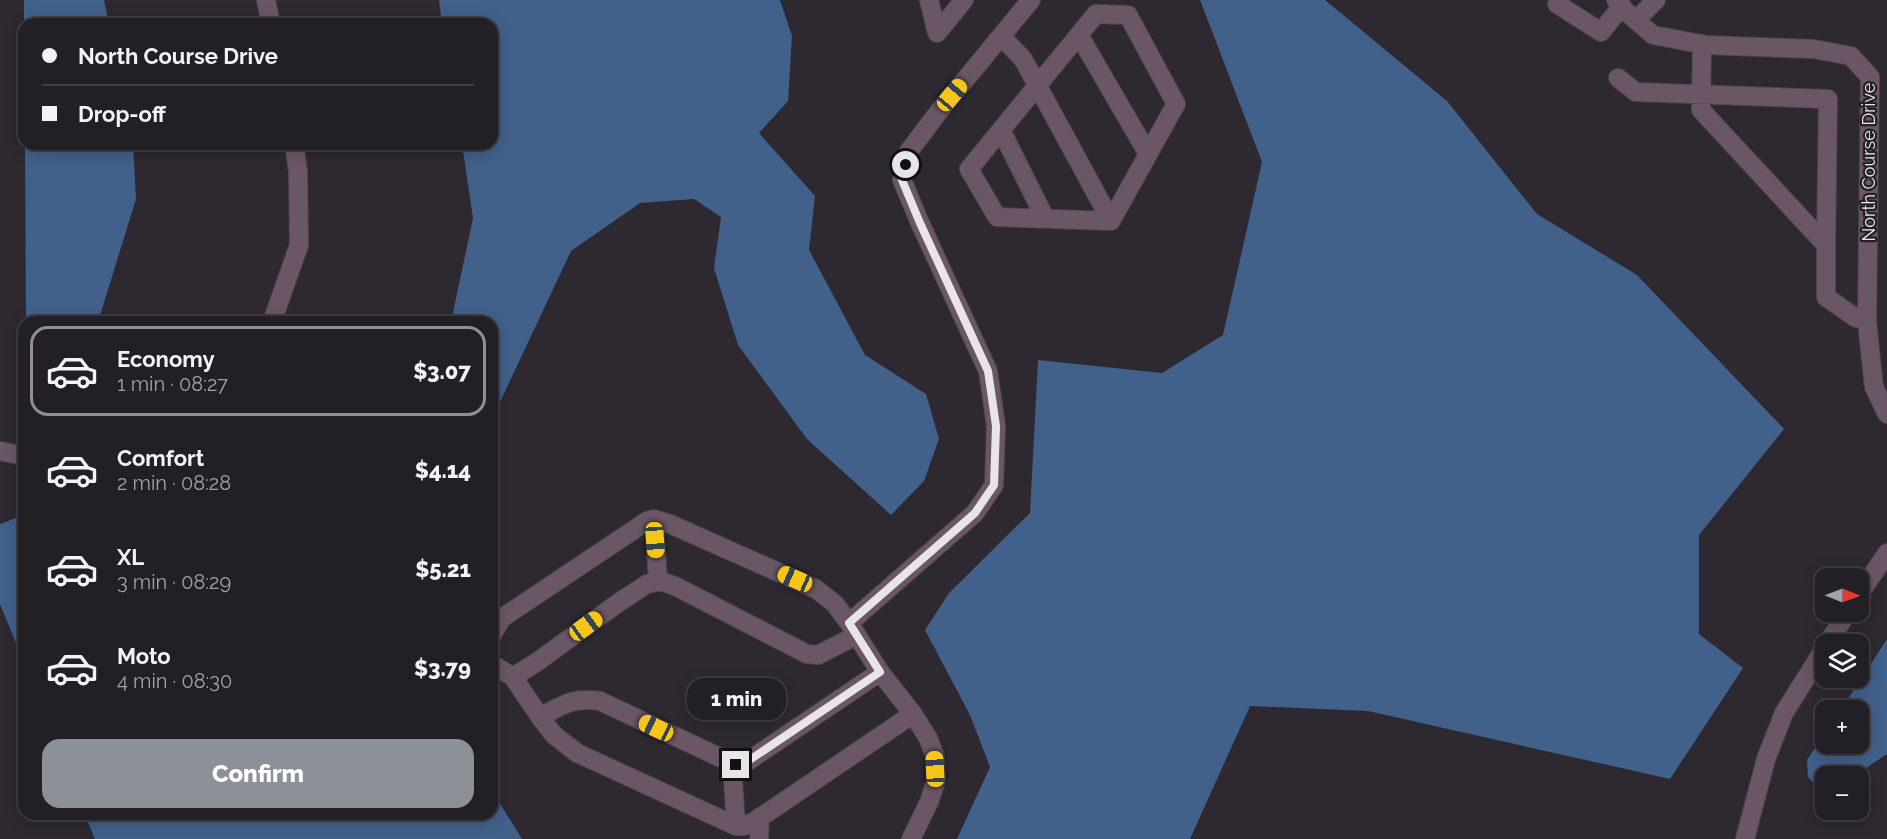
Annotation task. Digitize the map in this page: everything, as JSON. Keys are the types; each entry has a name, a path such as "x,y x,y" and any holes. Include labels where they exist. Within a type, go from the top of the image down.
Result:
{"street":[{"path":"266,0 270,18"},
{"path":"929,0 937,33 964,0"},
{"path":"513,677 647,584 658,582 675,586 807,654 818,655 853,629 975,513 994,485 996,426 988,371 902,180 909,151 1031,0"},
{"path":"1560,0 1557,4 1601,32 1619,3"},
{"path":"1636,20 1656,0"},
{"name":"North Course Drive","path":"1619,3 1653,35 1702,44 1814,49 1851,56 1870,77 1867,318 1874,387 1887,414"},
{"path":"1096,14 1128,15 1176,104 1111,221 997,217 969,169 1096,14"},
{"path":"1079,35 1148,154"},
{"path":"1002,37 1023,59 1111,221"},
{"path":"1702,44 1701,110 1826,245"},
{"path":"1618,78 1636,92 1828,99 1826,297 1856,318 1867,318"},
{"path":"1001,130 1045,218"},
{"path":"274,316 299,245 295,150"},
{"path":"0,451 18,455"},
{"path":"654,519 658,582"},
{"path":"498,625 502,618 647,521 654,519 816,589 835,604 853,629 880,672 928,738 935,756 936,781 929,802 911,839"},
{"path":"1869,580 1887,553"},
{"path":"1745,839 1766,759 1784,713 1815,664"},
{"path":"498,668 513,677 554,735 577,753 728,828 744,826 760,817 912,714"},
{"path":"540,717 572,701 583,699 600,701 736,765 748,761 880,672"},
{"path":"728,828 732,764"},
{"path":"759,839 760,817"}],"water":[{"path":"24,0 104,0 108,18 24,18"},
{"path":"439,0 780,0 792,36 788,101 759,133 815,196 809,250 865,355 926,394 939,439 924,481 891,515 807,439 738,345 714,268 721,217 694,199 640,203 571,251 498,406 498,316 452,316 473,218 463,150 498,150 498,18 441,18"},
{"path":"1200,0 1325,0 1447,101 1537,214 1637,275 1784,429 1699,535 1699,634 1743,668 1670,779 1368,711 1250,706 1190,839 957,839 990,767 970,715 925,630 949,593 1030,513 1038,360 1162,373 1223,335 1262,162"},
{"path":"25,150 133,150 136,199 100,316 26,316"},
{"path":"18,517 18,648 0,604 0,524"},
{"path":"1887,639 1887,754 1869,766 1815,766 1815,784 1808,777 1807,760 1815,748 1815,754 1869,754 1869,700 1847,700 1855,688 1869,688 1869,667"},
{"path":"498,801 522,839 95,839 87,820 498,820"}],"route":[{"path":"736,765 748,761 880,672 849,623 975,513 994,485 996,426 988,371 902,180 906,165"}]}
